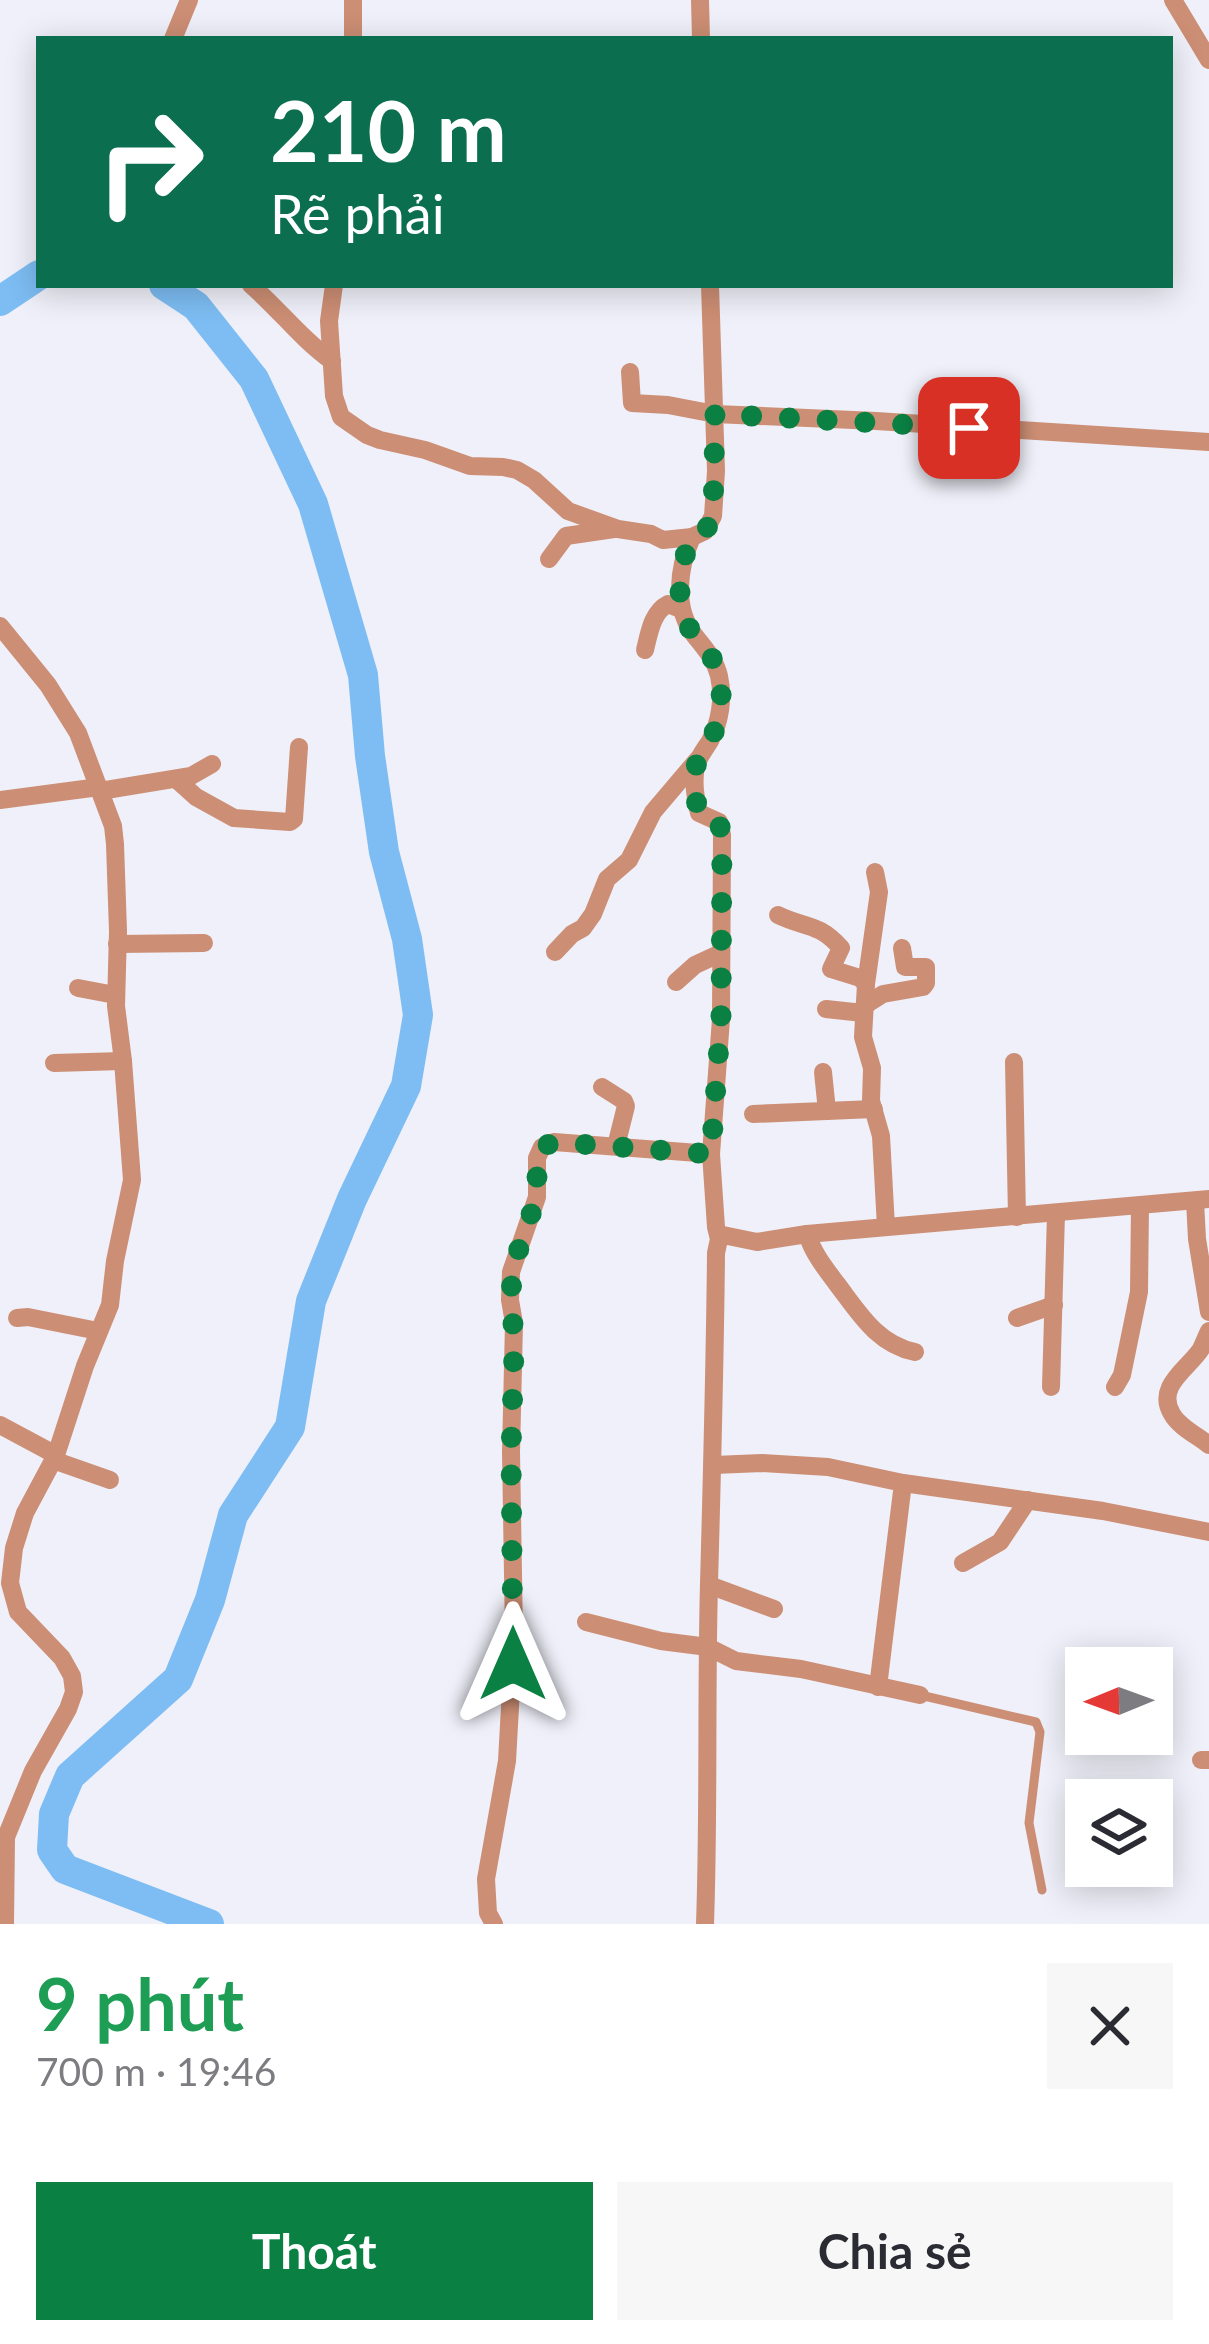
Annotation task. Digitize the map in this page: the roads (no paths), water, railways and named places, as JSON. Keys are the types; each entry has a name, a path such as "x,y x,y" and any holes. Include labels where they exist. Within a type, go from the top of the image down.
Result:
{"street":[{"path":"174,36 189,0"},
{"path":"352,0 353,36"},
{"path":"700,0 701,36"},
{"path":"1173,0 1209,60"},
{"path":"254,288 294,332 332,361"},
{"path":"334,288 329,321 334,396 341,417 367,435 470,466 517,470 568,511 663,540 692,537 706,530 713,516 710,288"},
{"path":"630,372 632,404 715,414 1209,442"},
{"path":"549,559 566,536 618,529"},
{"path":"555,952 593,914 607,879 629,860 653,812 698,759 719,721 720,678 710,652 693,634 681,609 680,585 692,537"},
{"path":"645,650 662,607 668,604 681,609"},
{"path":"0,626 39,673 78,733 113,826 115,995 132,1180 113,1292 54,1457 25,1513 14,1548 10,1582 18,1612 62,1658 74,1692 6,1837 3,1922"},
{"path":"176,779 226,815 290,822 294,819 299,747"},
{"path":"698,759 699,813 719,822 722,835 721,1018 711,1154 718,1234 705,1924"},
{"path":"0,800 176,779 212,764"},
{"path":"875,872 878,908 863,1036 872,1068 871,1101 880,1136 886,1227"},
{"path":"778,914 826,933 841,948 831,970 866,984"},
{"path":"117,944 204,943"},
{"path":"826,1010 864,1009 883,994 923,987 926,967 904,967 902,948"},
{"path":"676,982 695,965 721,953"},
{"path":"78,988 115,995"},
{"path":"54,1063 123,1061"},
{"path":"1014,1062 1017,1217"},
{"path":"823,1072 827,1111"},
{"path":"602,1087 626,1106 616,1146"},
{"path":"753,1114 874,1109"},
{"path":"494,1924 488,1913 486,1879 507,1761 514,1635 511,1272 537,1197 537,1158 542,1147 554,1142 711,1154"},
{"path":"718,1234 757,1242 1202,1200 1197,1239 1209,1312"},
{"path":"1115,1387 1122,1375 1139,1292 1140,1206"},
{"path":"1051,1387 1057,1214"},
{"path":"806,1234 816,1256 866,1324 892,1345 915,1352"},
{"path":"1017,1318 1054,1305"},
{"path":"17,1318 98,1331"},
{"path":"1209,1331 1199,1352 1177,1373 1168,1397 1174,1418 1209,1445"},
{"path":"0,1425 54,1457 110,1480"},
{"path":"714,1466 800,1465 868,1474 903,1484 1103,1511 1209,1532"},
{"path":"878,1687 903,1484"},
{"path":"963,1563 1000,1542 1028,1500"},
{"path":"709,1585 774,1609"},
{"path":"586,1622 708,1647 736,1660 920,1695"}],"lane":[{"path":"920,1695 1036,1722 1040,1732 1029,1823 1042,1890"}],"waterway":[{"path":"0,301 36,277"},
{"path":"169,288 196,306 254,379 313,504 363,675 384,852 407,939 418,1015 406,1086 352,1199 311,1301 290,1427 233,1515 210,1600 178,1679 70,1776 54,1814 52,1850 65,1869 209,1924"}]}
